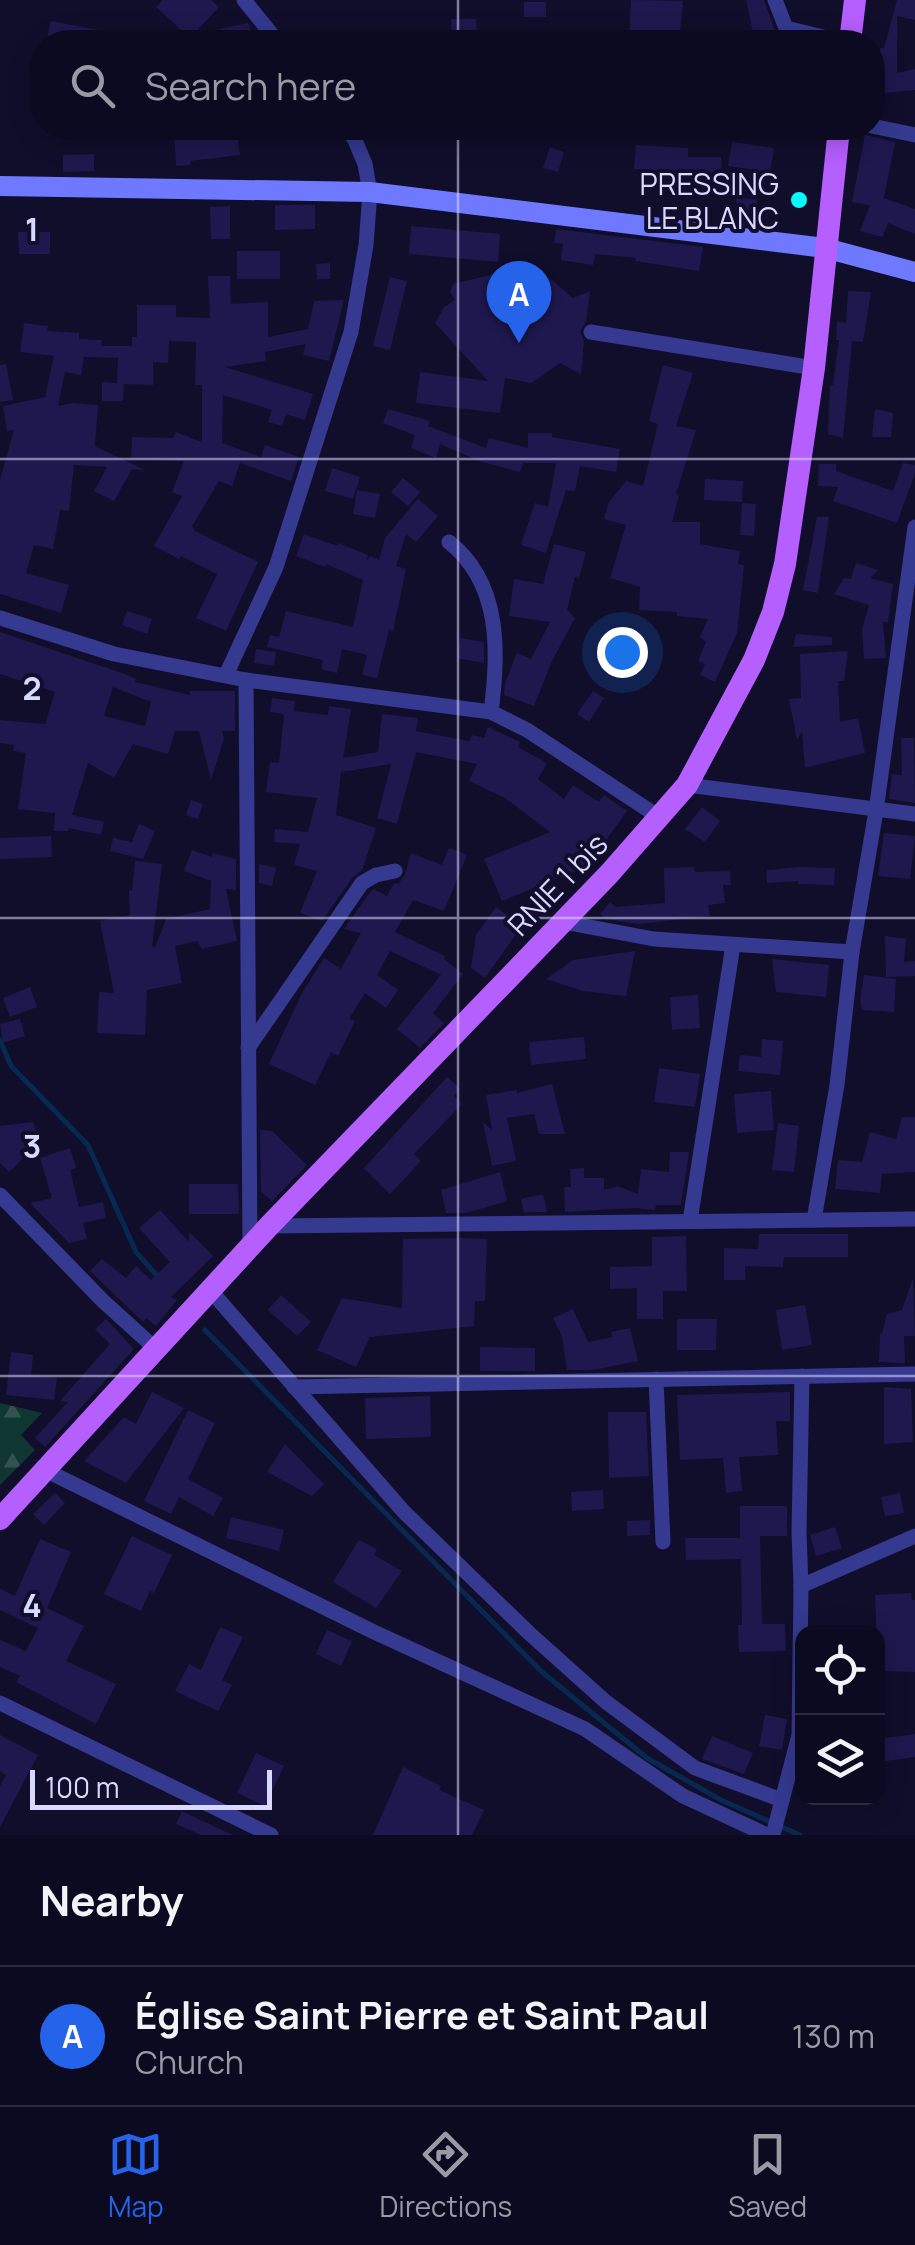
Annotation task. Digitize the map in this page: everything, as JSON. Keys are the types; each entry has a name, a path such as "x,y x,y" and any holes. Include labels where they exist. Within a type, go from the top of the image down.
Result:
{"main road":[{"path":"849,30 855,0"},
{"name":"RNIE 1 bis","path":"0,1519 269,1226 563,922 687,785 754,660 773,612 785,564 814,368 837,140"}],"street":[{"path":"244,0 268,30"},
{"path":"775,0 786,28 795,30"},
{"path":"885,129 915,136"},
{"path":"226,674 276,566 351,332 366,245 370,192 365,164 355,140"},
{"path":"0,186 370,192 825,248 915,272"},
{"path":"591,332 814,368"},
{"path":"814,1220 837,1085 852,952 876,811 915,527"},
{"path":"449,542 467,556 490,604 497,642 492,712"},
{"path":"0,618 114,654 246,680 492,712 528,730 659,817"},
{"path":"246,680 250,1247"},
{"path":"687,785 915,814"},
{"path":"248,1048 362,883 395,871"},
{"path":"563,922 637,936 733,946 852,952"},
{"path":"690,1221 733,946"},
{"path":"0,1196 156,1349"},
{"path":"269,1226 915,1219"},
{"path":"210,1290 404,1512 605,1704 695,1768 781,1805"},
{"path":"294,1387 915,1374"},
{"path":"47,1471 356,1623 587,1727 684,1796 772,1834 799,1735 802,1376"},
{"path":"656,1379 664,1542"},
{"path":"801,1586 915,1536"},
{"path":"0,1703 272,1835"},
{"path":"587,1727 605,1704"}],"green space":[{"path":"0,1403 42,1413 21,1435 35,1450 0,1485"}],"building":[{"path":"163,0 211,0 219,7 197,30 181,30 156,7"},
{"path":"631,0 683,1 680,30 630,30"},
{"path":"746,0 764,0 775,30 752,30"},
{"path":"897,0 915,0 915,20 897,16 897,73 915,69 915,90 885,93 885,44"},
{"path":"524,2 546,2 546,17 524,17"},
{"path":"451,19 476,19 477,30 452,30"},
{"path":"51,21 100,30 49,30"},
{"path":"248,23 251,30 220,30"},
{"path":"174,140 238,140 240,155 176,166"},
{"path":"864,140 895,142 884,198 915,209 915,234 888,223 882,237 860,231 870,205 852,202"},
{"path":"732,142 774,148 770,172 728,166"},
{"path":"636,145 688,148 688,157 721,157 722,174 634,169"},
{"path":"550,147 564,152 558,172 543,168"},
{"path":"94,154 94,171 63,172 63,155"},
{"path":"737,197 757,200 759,226 733,222"},
{"path":"275,205 315,205 315,229 275,230"},
{"path":"230,206 230,239 211,239 210,207"},
{"path":"411,226 500,234 498,262 409,254"},
{"path":"556,229 703,247 699,271 595,254 593,265 561,260 563,244 554,243"},
{"path":"18,232 50,232 50,254 19,254"},
{"path":"237,251 280,251 280,279 237,279"},
{"path":"330,263 330,279 317,279 316,264"},
{"path":"518,268 540,270 573,298 590,291 586,322 580,331 584,341 581,374 560,363 531,383 505,378 500,413 416,403 420,372 488,381 435,323 444,307 455,300 450,292 453,284"},
{"path":"208,276 230,276 231,304 268,302 268,337 308,329 314,301 344,300 329,361 303,355 306,344 265,352 266,361 225,367 313,394 305,420 286,414 282,426 268,422 272,410 223,395 222,443 261,457 265,445 299,457 291,481 240,463 232,486 219,481 192,526 258,562 226,631 196,618 217,574 154,546 182,496 172,492 184,461 131,459 132,437 173,438 176,432 202,442 202,385 195,385 196,342 169,341 168,363 153,362 153,385 124,384 123,401 102,401 102,382 117,383 118,358 84,357 81,375 65,372 58,406 98,405 95,446 145,470 132,469 114,501 94,491 107,467 74,465 69,511 60,510 53,549 34,545 26,573 69,585 61,613 0,594 0,480 14,430 7,431 3,406 45,397 54,356 20,352 24,323 48,326 47,331 79,333 79,339 102,340 101,346 132,346 132,337 137,337 137,305 176,305 176,317 210,318"},
{"path":"390,277 407,281 390,350 373,346"},
{"path":"848,291 871,292 863,342 852,341 843,438 828,434 830,386 839,340 837,322 846,323"},
{"path":"6,364 13,400 0,402 0,365"},
{"path":"663,365 693,373 676,426 696,430 676,494 679,495 672,522 700,522 700,544 740,551 738,564 744,565 737,633 715,682 700,675 705,664 698,661 706,642 700,637 708,619 639,610 640,587 610,578 626,525 604,519 609,502 626,481 643,486 658,424 649,421"},
{"path":"388,409 430,421 428,426 486,448 489,438 528,448 528,433 552,433 552,437 620,449 616,472 580,466 575,491 566,490 546,553 521,545 535,503 548,507 556,463 523,463 520,472 482,462 440,444 436,458 411,448 415,435 383,423"},
{"path":"875,409 893,413 891,437 872,437"},
{"path":"903,463 915,465 915,473 897,523 833,501 838,487 818,486 819,464 836,464 836,471 893,491"},
{"path":"332,468 360,477 353,499 325,491"},
{"path":"403,478 420,492 408,506 391,492"},
{"path":"705,479 743,481 742,502 704,500"},
{"path":"357,490 380,494 375,518 353,514"},
{"path":"418,499 438,516 416,542 406,534 396,566 406,569 393,631 389,630 377,678 362,675 367,655 342,649 337,673 321,669 323,660 267,647 270,635 279,637 286,611 353,627 363,580 296,556 304,534 368,555 367,561 370,556 379,560 385,538"},
{"path":"742,503 756,504 754,536 740,535"},
{"path":"817,517 829,517 818,593 803,590"},
{"path":"554,544 586,552 567,610 575,618 534,706 504,695 505,683 517,653 531,659 550,622 509,616 514,579 543,584"},
{"path":"856,563 878,570 870,578 893,584 888,622 883,622 886,658 864,659 862,629 869,605 834,594 844,578 851,579"},
{"path":"127,611 152,619 147,634 122,625"},
{"path":"0,632 125,674 135,682 190,695 190,691 235,691 235,731 222,731 224,739 211,780 199,731 175,731 168,754 133,744 114,778 88,763 72,815 104,822 101,835 69,828 54,831 55,813 18,809 26,753 13,751 14,745 0,743 0,720 45,724 55,692 0,674","holes":["113,687 151,702 145,726 104,716"]},
{"path":"796,634 832,637 832,645 793,647"},
{"path":"460,638 484,642 484,663 457,658"},
{"path":"256,649 276,652 274,666 254,663"},
{"path":"848,651 844,681 838,681 840,722 858,718 865,753 805,768 802,731 797,740 789,699 801,698 800,654"},
{"path":"593,691 604,698 589,722 577,714"},
{"path":"272,698 295,701 294,711 328,715 329,706 351,709 343,758 378,752 382,714 418,718 416,731 469,741 472,735 484,738 488,727 520,742 518,747 547,763 538,779 564,799 573,785 599,802 604,795 627,811 582,873 578,870 502,901 484,859 550,832 505,798 469,781 477,764 416,752 397,824 377,818 391,764 341,772 336,815 376,828 362,870 322,921 300,913 317,871 294,865 300,844 274,842 275,829 308,832 317,798 266,792 270,762 279,763 284,714 270,712"},
{"path":"901,738 914,738 915,803 889,799 892,774 902,775"},
{"path":"191,800 203,804 198,819 186,815"},
{"path":"702,807 720,821 705,842 685,829"},
{"path":"139,824 155,831 143,859 110,851 113,838 132,842"},
{"path":"884,833 915,836 910,879 878,876"},
{"path":"51,836 52,857 0,859 0,838"},
{"path":"449,848 467,855 444,911 413,900 395,932 445,956 463,974 433,1013 444,1023 420,1048 397,1029 441,975 390,951 377,975 398,990 386,1008 365,993 349,1019 355,1021 338,1056 331,1052 315,1085 269,1064 302,993 324,958 341,969 361,933 344,929 370,892 374,889 387,896 394,883 398,884 405,875 411,853 442,865"},
{"path":"192,850 236,859 236,890 226,889 237,941 202,949 197,941 175,946 182,983 147,990 145,1035 97,1033 99,992 114,993 100,921 130,915 129,891 135,861 162,864 152,947 155,948 166,919 210,909 211,881 184,871"},
{"path":"259,864 276,868 272,886 259,883"},
{"path":"694,867 695,872 730,871 731,885 723,885 725,903 708,905 710,916 638,924 606,919 600,914 610,902 616,907 665,903 664,868"},
{"path":"835,868 834,885 767,883 767,870"},
{"path":"496,907 522,926 485,978 471,968 476,935"},
{"path":"885,936 906,939 904,962 915,961 915,976 886,977"},
{"path":"635,951 626,996 583,991 546,979 573,960"},
{"path":"772,959 829,965 826,997 776,992"},
{"path":"864,975 896,979 894,1012 862,1010"},
{"path":"30,987 37,1007 10,1017 3,998"},
{"path":"698,995 700,1028 672,1030 670,997"},
{"path":"20,1019 25,1036 3,1043 0,1024"},
{"path":"584,1037 586,1059 531,1065 529,1042"},
{"path":"762,1039 783,1041 780,1075 738,1071 740,1055 761,1057"},
{"path":"659,1068 700,1074 695,1107 654,1102"},
{"path":"447,1077 460,1089 454,1096 462,1104 414,1154 421,1161 390,1194 364,1168"},
{"path":"552,1084 565,1134 539,1134 534,1114 507,1118 516,1161 492,1166 483,1122 492,1130 486,1095 517,1093"},
{"path":"771,1091 774,1130 737,1133 734,1094"},
{"path":"902,1117 915,1117 915,1172 882,1174 880,1193 835,1189 838,1160 862,1162 870,1132 896,1139"},
{"path":"33,1122 44,1152 22,1159 9,1172 0,1163 0,1126"},
{"path":"778,1123 799,1126 794,1172 772,1170"},
{"path":"260,1130 272,1131 307,1165 272,1201 261,1192"},
{"path":"70,1148 76,1168 70,1170 79,1207 103,1202 106,1218 83,1223 87,1239 69,1243 30,1203 52,1198 40,1158"},
{"path":"670,1152 689,1152 681,1205 656,1205 655,1210 565,1212 564,1187 571,1187 570,1169 584,1168 584,1178 604,1178 604,1190 617,1186 638,1194 641,1169 669,1172"},
{"path":"500,1172 507,1201 466,1213 446,1213 441,1190"},
{"path":"189,1184 238,1184 239,1214 189,1214"},
{"path":"543,1194 547,1212 524,1212 521,1199"},
{"path":"160,1210 189,1242 189,1232 213,1256 171,1297 177,1300 156,1326 146,1318 143,1322 90,1271 102,1259 126,1278 136,1266 151,1280 170,1262 139,1228"},
{"path":"759,1234 848,1234 848,1257 784,1257 783,1267 745,1266 745,1280 724,1280 724,1248 758,1249"},
{"path":"686,1236 687,1291 663,1291 663,1319 637,1319 637,1288 610,1289 610,1267 652,1266 652,1237"},
{"path":"403,1239 487,1239 485,1301 475,1301 474,1326 370,1337 356,1367 317,1350 342,1298 402,1308"},
{"path":"913,1278 915,1336 904,1336 905,1363 879,1362 880,1334 887,1314 902,1310"},
{"path":"281,1295 311,1322 297,1336 268,1310"},
{"path":"805,1305 812,1345 782,1350 776,1310"},
{"path":"573,1309 588,1342 630,1328 638,1361 593,1370 567,1370 562,1336 553,1318"},
{"path":"106,1319 134,1349 45,1447 35,1438 68,1402 60,1401 110,1344 95,1329"},
{"path":"677,1319 717,1319 716,1350 677,1350"},
{"path":"480,1347 535,1348 535,1371 480,1371"},
{"path":"11,1352 33,1355 31,1375 57,1378 54,1400 6,1395"},
{"path":"884,1387 911,1389 913,1442 884,1444"},
{"path":"152,1392 184,1408 126,1483 84,1461 124,1417 136,1424"},
{"path":"790,1392 790,1421 776,1421 778,1455 739,1457 742,1491 726,1493 723,1458 680,1460 677,1395"},
{"path":"430,1396 431,1437 366,1439 365,1398"},
{"path":"188,1410 215,1423 188,1479 223,1498 213,1516 179,1497 171,1514 144,1501"},
{"path":"608,1412 646,1412 649,1476 609,1478"},
{"path":"285,1444 324,1484 312,1496 267,1472"},
{"path":"603,1490 604,1509 572,1511 571,1492"},
{"path":"55,1493 65,1503 44,1525 33,1514"},
{"path":"900,1493 904,1513 885,1516 881,1497"},
{"path":"740,1506 787,1506 787,1536 760,1536 762,1624 785,1624 786,1651 739,1652 741,1559 686,1560 685,1538 740,1538"},
{"path":"231,1517 284,1530 279,1551 226,1538"},
{"path":"650,1520 650,1535 627,1536 627,1521"},
{"path":"835,1527 842,1548 816,1556 810,1535"},
{"path":"132,1536 172,1555 141,1611 104,1594"},
{"path":"40,1539 71,1552 47,1608 84,1626 66,1661 116,1684 96,1724 16,1682 20,1676 0,1667 0,1640 26,1651 38,1628 0,1610 0,1589 15,1596"},
{"path":"359,1540 377,1549 374,1555 402,1571 376,1608 333,1582"},
{"path":"911,1593 915,1600 915,1672 885,1671 885,1625 876,1625 875,1595"},
{"path":"220,1627 243,1637 222,1680 232,1685 218,1711 175,1691 189,1664 201,1670"},
{"path":"327,1630 352,1641 341,1666 316,1654"},
{"path":"765,1715 787,1719 782,1750 759,1746"},
{"path":"915,1734 915,1757 885,1761 885,1738"},
{"path":"0,1735 38,1755 0,1827 0,1786 6,1775 0,1771"},
{"path":"712,1736 753,1753 744,1774 702,1759"},
{"path":"256,1753 284,1766 265,1806 237,1793"},
{"path":"403,1767 441,1786 439,1790 484,1810 472,1835 373,1835"},
{"path":"182,1811 233,1835 201,1835 176,1824"}],"waterway":[{"path":"0,1040 11,1066 88,1145 136,1252 160,1279"},
{"path":"205,1330 542,1672 647,1758 721,1800 800,1835"}],"place":[{"name":"PRESSING LE BLANC","path":"799,200"},
{"name":"Église Saint Pierre et Saint Paul","path":"519,343"}]}
